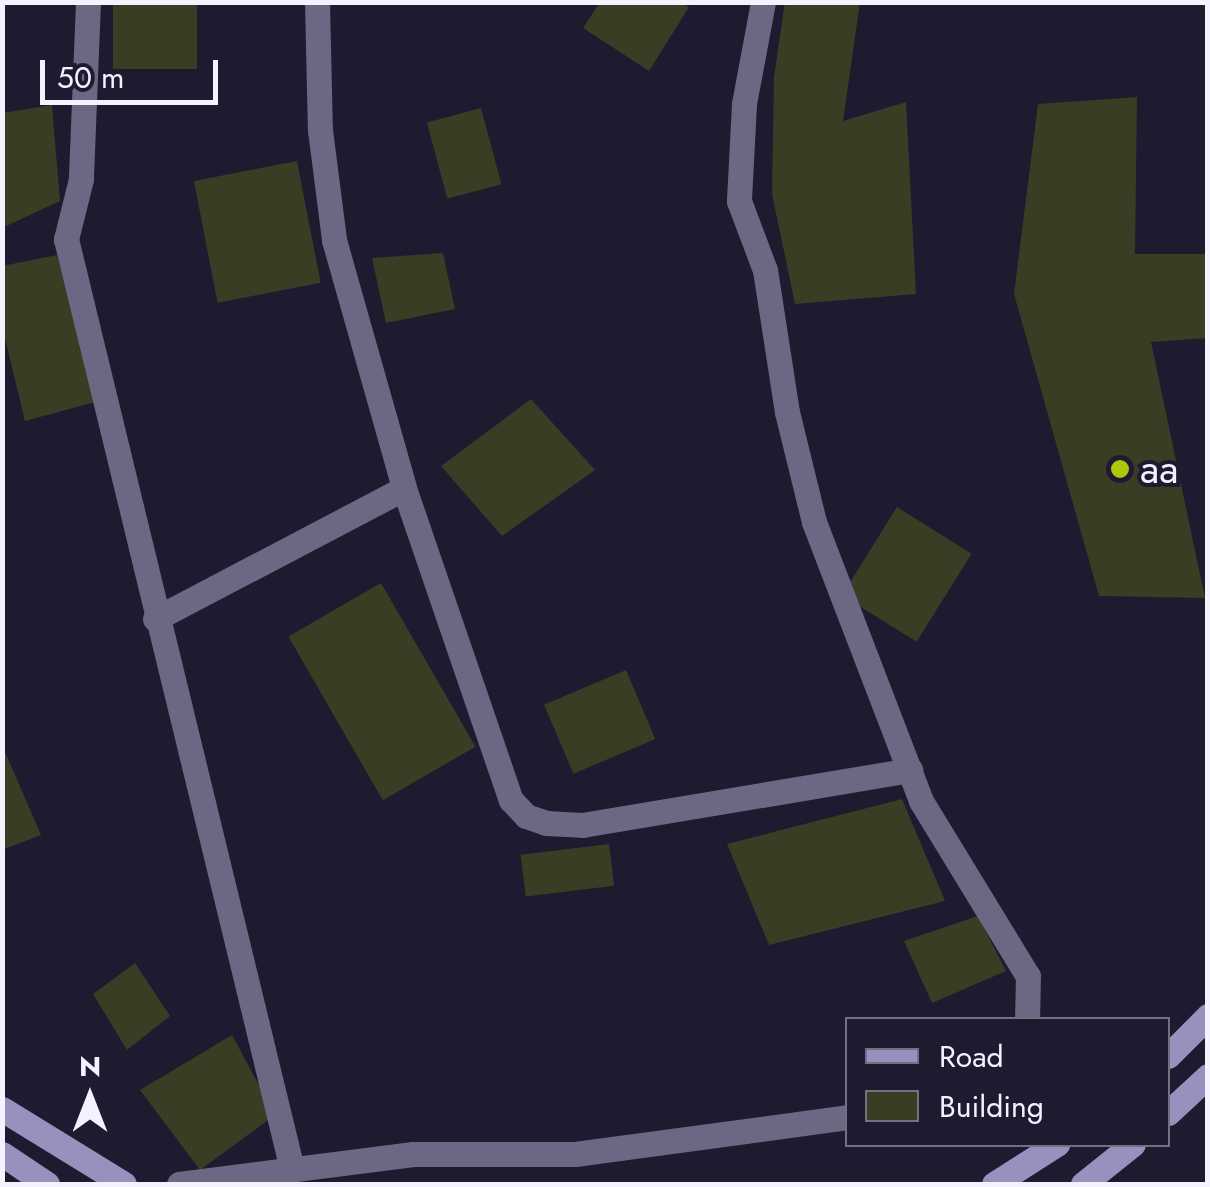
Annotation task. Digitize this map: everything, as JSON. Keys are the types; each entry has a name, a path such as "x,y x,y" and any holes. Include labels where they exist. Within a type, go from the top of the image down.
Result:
{"main road":[{"path":"1170,1054 1208,1016"},
{"path":"1170,1112 1208,1076"},
{"path":"2,1108 124,1184"},
{"path":"994,1184 1052,1147"},
{"path":"1083,1184 1129,1147"},
{"path":"2,1154 46,1184"}],"street":[{"path":"88,2 81,179 66,239 155,619 292,1169"},
{"path":"317,2 320,130 334,240 404,488 501,778 526,816 582,824 910,770"},
{"path":"763,2 744,104 739,201 766,270 786,412 814,522 840,603 930,823 1028,976 1028,1017"},
{"path":"155,619 404,488"},
{"path":"180,1184 413,1154 575,1154 845,1117"}],"building":[{"path":"113,2 197,2 197,69 113,69"},
{"path":"600,2 680,2 689,7 649,71 583,28"},
{"path":"785,2 860,2 843,121 906,102 916,294 795,304 772,194 774,77"},
{"name":"aa","path":"1137,97 1135,254 1208,254 1208,338 1151,342 1205,598 1099,596 1014,294 1038,104"},
{"path":"52,105 60,201 2,228 2,113"},
{"path":"481,108 501,184 447,199 427,122"},
{"path":"297,161 321,283 218,303 194,181"},
{"path":"443,253 455,309 386,323 372,258"},
{"path":"57,255 99,401 25,421 2,326 2,266"},
{"path":"531,399 595,470 502,536 441,466"},
{"path":"897,507 972,554 917,642 842,595"},
{"path":"381,583 476,747 383,800 288,636"},
{"path":"626,670 655,739 573,774 544,705"},
{"path":"2,745 41,835 2,850"},
{"path":"902,799 945,901 769,945 727,844"},
{"path":"609,844 614,886 526,897 521,855"},
{"path":"978,916 1006,971 932,1003 904,941"},
{"path":"135,963 170,1016 127,1050 93,994"},
{"path":"232,1035 275,1115 200,1170 140,1090"}],"place":[{"name":"aa","path":"1120,469"}]}
